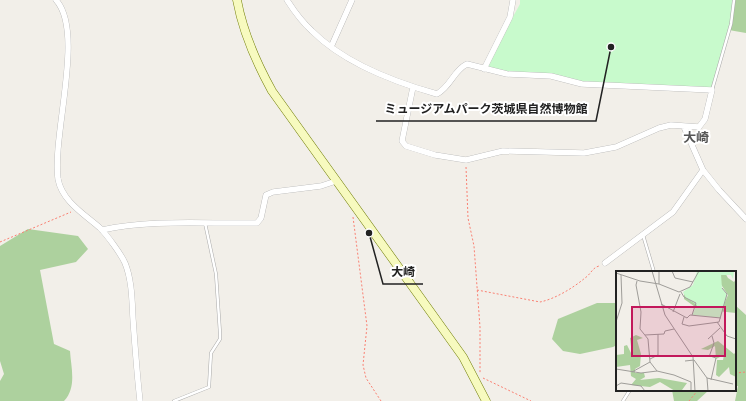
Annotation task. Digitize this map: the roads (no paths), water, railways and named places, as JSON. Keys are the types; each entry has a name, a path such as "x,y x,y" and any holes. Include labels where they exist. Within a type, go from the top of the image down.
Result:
{"street":[{"path":"56,0 66,19 68,40 58,152 58,178 66,198 102,230 125,262 130,281 140,401"},
{"path":"237,0 244,30 262,73 272,91 478,377 486,401"},
{"path":"287,0 312,32 331,47 356,62 413,87 437,94 447,88 460,67 467,64 507,74 551,76 582,84 712,90 705,119 699,127 671,126 659,128 616,147 584,153 503,151 466,160 435,155 406,146 402,141 413,87"},
{"path":"331,47 352,0"},
{"path":"484,69 510,17 513,0"},
{"path":"684,127 703,170 746,219"},
{"path":"606,263 674,212 703,170"},
{"path":"102,230 123,225 257,223 261,218 266,195 273,192 322,186 336,181"}],"lane":[{"path":"712,90 731,24 734,0"},
{"path":"174,401 209,387 211,353 220,339 216,274 205,223"},
{"path":"643,235 654,271"},
{"path":"623,401 629,391"}],"place":[{"name":"ミュージアムパーク茨城県自然博物館","path":"611,47"},
{"name":"大崎","path":"369,233"}],"district":[{"name":"大崎","path":"696,137"}]}
